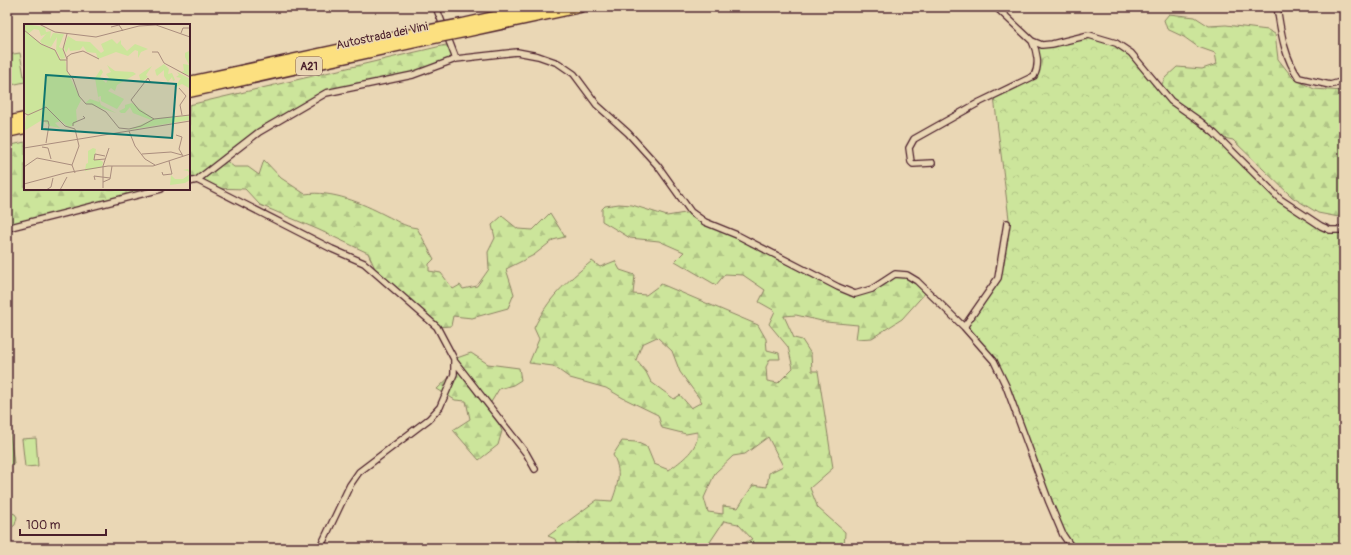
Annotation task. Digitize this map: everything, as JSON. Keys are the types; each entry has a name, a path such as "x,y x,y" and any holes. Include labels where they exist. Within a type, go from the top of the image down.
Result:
{"highway":[{"name":"Autostrada dei Vini","path":"464,28 539,7"},
{"name":"Autostrada dei Vini","path":"190,82 464,28 580,7"},
{"name":"Autostrada dei Vini","path":"190,92 428,35"},
{"path":"7,122 24,118"},
{"path":"7,132 24,128"}],"street":[{"path":"436,7 456,59"},
{"path":"932,162 913,164 911,162 909,148 914,139 980,102 1034,76 1036,72 1036,49 1032,41 996,7"},
{"path":"1277,7 1290,66 1299,78 1330,85 1344,82"},
{"path":"1032,41 1042,44 1052,44 1089,35 1116,43 1131,53 1171,101 1201,122 1215,134 1280,198 1321,226 1330,230 1344,230"},
{"path":"190,182 197,180 259,132 326,93 413,75 456,59 518,52 538,56 558,63 574,74 597,105 628,133 658,166 691,212 705,222 737,235 838,287 855,294 872,289 895,274 908,275 917,281 964,327 994,361 1006,386 1063,535 1072,548"},
{"path":"197,180 368,266 437,327 455,362 526,453 535,469"},
{"path":"7,228 157,190"},
{"path":"964,327 998,278 1007,223"},
{"path":"320,548 350,485 359,472 430,419 440,407 453,378 455,362"}],"green space":[{"path":"1169,14 1195,17 1209,26 1226,25 1268,30 1275,34 1278,59 1293,78 1314,89 1344,91 1344,218 1318,213 1292,197 1233,140 1224,138 1218,143 1157,94 1165,78 1177,67 1202,69 1217,64 1215,53 1198,47 1184,37 1167,29 1164,20"},
{"path":"1097,36 1131,53 1171,101 1201,122 1268,189 1321,226 1344,230 1344,548 1072,548 1063,535 994,361 964,327 998,278 1009,219 994,97 1035,78 1040,63 1038,48 1042,45"},
{"path":"450,44 456,59 413,75 326,93 259,132 224,159 234,167 248,167 259,175 264,160 281,178 305,194 326,194 346,198 367,206 404,225 417,228 434,259 429,264 429,271 441,273 453,289 460,285 463,289 477,286 489,269 488,252 495,238 492,225 502,216 518,229 533,230 550,213 565,237 553,240 534,255 506,269 514,294 508,308 472,318 453,316 451,326 437,327 377,273 368,253 317,229 260,205 245,189 214,188 197,180 190,182 190,105"},
{"path":"20,53 24,82 11,85 7,55"},
{"path":"24,142 24,190 157,190 7,228 7,146"},
{"path":"619,204 632,205 667,216 691,212 705,222 855,294 872,289 895,274 907,275 927,291 902,319 872,338 856,339 858,325 826,322 796,315 784,316 794,338 802,340 811,354 812,371 818,371 833,468 810,488 818,508 845,532 844,548 738,548 738,546 752,539 738,524 724,521 706,548 558,548 555,539 548,536 597,500 612,501 618,478 616,461 613,455 622,441 636,442 647,447 654,464 669,470 689,454 696,443 697,438 697,432 686,434 662,428 658,415 606,388 570,378 553,366 529,363 539,339 534,328 540,317 558,291 592,261 600,267 615,261 620,270 635,275 633,294 646,295 661,284 758,325 766,339 767,350 779,353 780,359 770,359 766,367 767,381 778,383 793,368 788,347 769,324 775,311 759,302 765,290 743,275 725,274 716,285 675,261 684,252 659,241 630,238 602,221 602,209 605,206","holes":["657,337 672,351 680,372 702,402 691,408 680,395 674,399 651,382 646,372 636,360 642,344","768,437 783,466 769,473 767,487 753,485 738,508 723,506 723,514 708,512 704,498 715,473 733,456 745,454"]},
{"path":"471,353 488,364 519,368 521,380 513,385 499,389 490,404 502,431 498,445 479,460 453,430 470,419 466,401 455,400 437,389 456,371 454,359"},
{"path":"10,433 14,464 7,465 7,434"},
{"path":"36,438 38,466 25,467 22,439"},
{"path":"7,511 15,514 17,517 15,525 7,531"}]}
